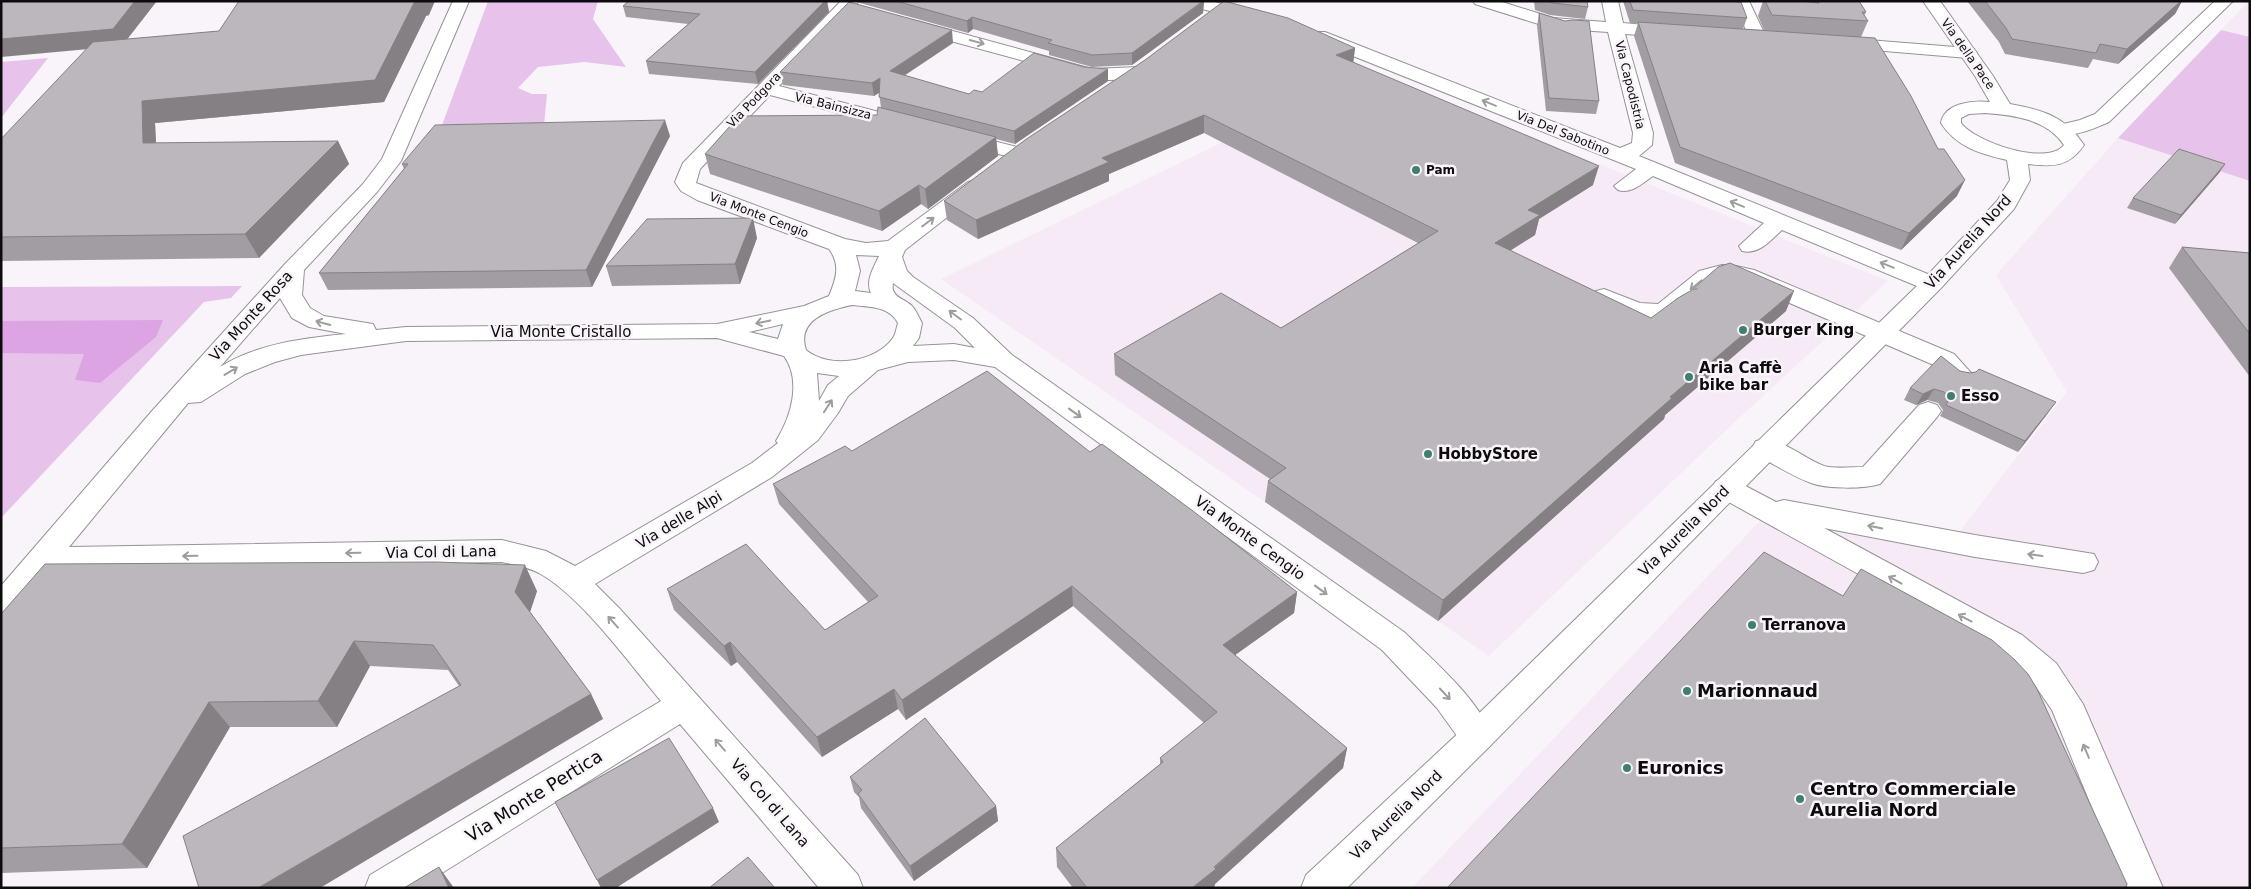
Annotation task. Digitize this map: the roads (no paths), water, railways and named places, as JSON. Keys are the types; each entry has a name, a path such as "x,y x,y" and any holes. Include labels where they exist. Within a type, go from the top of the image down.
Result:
{"street":[{"name":"Via Monte Rosa","path":"1,608 161,417 293,269 370,188 390,161 404,137 461,1"},
{"path":"1187,1 1225,4 1268,20"},
{"path":"1481,1 1546,22 1618,36 1692,33"},
{"name":"Via Capodistria","path":"1610,1 1643,139 1642,145 1619,155"},
{"path":"1741,1 1757,37"},
{"name":"Via della Pace","path":"1931,1 1994,91 2003,108"},
{"path":"2062,130 2102,118 2225,1"},
{"path":"1200,25 1225,4"},
{"name":"Via Podgora","path":"685,182 690,167 847,6"},
{"path":"902,22 1091,74 1105,75 1146,66 1106,94"},
{"name":"Via Del Sabotino","path":"1304,31 1619,155 1932,284"},
{"path":"1738,36 1776,38"},
{"path":"1824,42 1968,53"},
{"path":"1390,84 1411,72"},
{"name":"Via Bainsizza","path":"765,88 934,132 1011,159 893,252"},
{"path":"2003,108 2036,116 2062,130 2071,137 2074,145 2072,151 2064,156 2044,159 2017,157 1980,146 1956,130 1951,123 1952,116 1964,109 2003,108"},
{"name":"Via Aurelia Nord","path":"1320,888 1477,737 1932,284 2006,204 2020,180 2017,157"},
{"path":"1625,186 1651,168"},
{"name":"Via Monte Cengio","path":"685,182 688,187 705,194 836,244 859,251 893,252 897,274 905,282 964,323 1003,361 1393,641 1449,698 1477,737"},
{"path":"1750,246 1780,221"},
{"path":"836,244 846,255 849,263 849,275 839,300"},
{"path":"888,302 880,286 883,271 893,252"},
{"path":"293,269 290,295 301,312 318,322 343,327 406,334"},
{"path":"1604,296 1631,309 1658,311 1666,309 1707,276 1714,273 1735,272 1746,274 1945,360 1960,374"},
{"name":"Via Monte Cristallo","path":"717,331 797,354 813,365 831,369 850,369 877,362 905,343 910,333 910,324 907,315 888,302 865,298 839,300 822,305 798,320 792,330 790,340 797,354"},
{"name":"Via Monte Cristallo","path":"406,334 717,331 808,312"},
{"name":"Via Monte Cengio","path":"910,324 1003,361"},
{"path":"161,417 236,368 266,356 300,347 406,334"},
{"name":"Via Monte Cengio","path":"877,362 908,354 954,352 1003,361"},
{"name":"Via delle Alpi","path":"782,453 803,418 806,376 797,354"},
{"name":"Via delle Alpi","path":"574,582 762,470 808,434 829,407 837,391 877,362"},
{"path":"1766,448 1821,476 1870,477 1928,411"},
{"path":"1726,488 1992,632 2044,672 2066,704 2144,888"},
{"path":"1759,506 1975,546 2083,562"},
{"name":"Via Col di Lana","path":"44,559 502,551 528,557 554,567 574,582 610,618 844,888"},
{"name":"Via Monte Pertica","path":"384,888 684,704"}],"place":[{"name":"Pam","path":"1416,170"},
{"name":"Burger King","path":"1743,330"},
{"name":"Aria Caffè bike bar","path":"1689,377"},
{"name":"Esso","path":"1951,396"},
{"name":"HobbyStore","path":"1428,454"},
{"name":"Terranova","path":"1752,625"},
{"name":"Marionnaud","path":"1687,691"},
{"name":"Euronics","path":"1627,768"},
{"name":"Centro Commerciale Aurelia Nord","path":"1800,799"}]}
